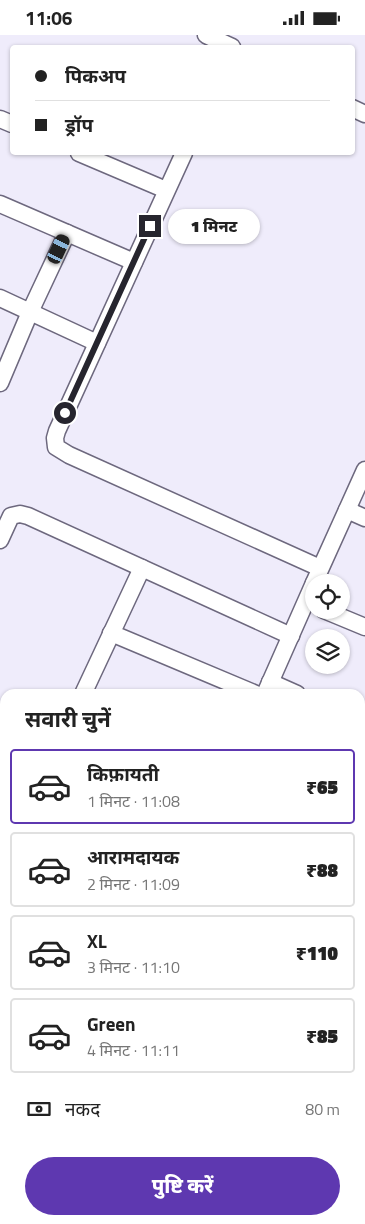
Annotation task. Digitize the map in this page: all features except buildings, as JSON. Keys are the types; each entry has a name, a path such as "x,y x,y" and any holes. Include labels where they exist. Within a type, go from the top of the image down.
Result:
{"street":[{"path":"206,35 227,45"},
{"path":"83,155 166,190"},
{"path":"183,155 57,431 55,438 56,447 308,574"},
{"path":"0,204 134,262"},
{"path":"0,383 30,312 67,233"},
{"path":"0,297 97,343"},
{"path":"318,574 365,470"},
{"path":"347,510 365,518"},
{"path":"0,539 9,519 20,514 291,635"},
{"path":"90,689 111,633 142,568"},
{"path":"268,688 291,635 305,612"},
{"path":"346,619 365,627"},
{"path":"111,633 244,689"}],"route":[{"path":"65,413 150,226"}]}
